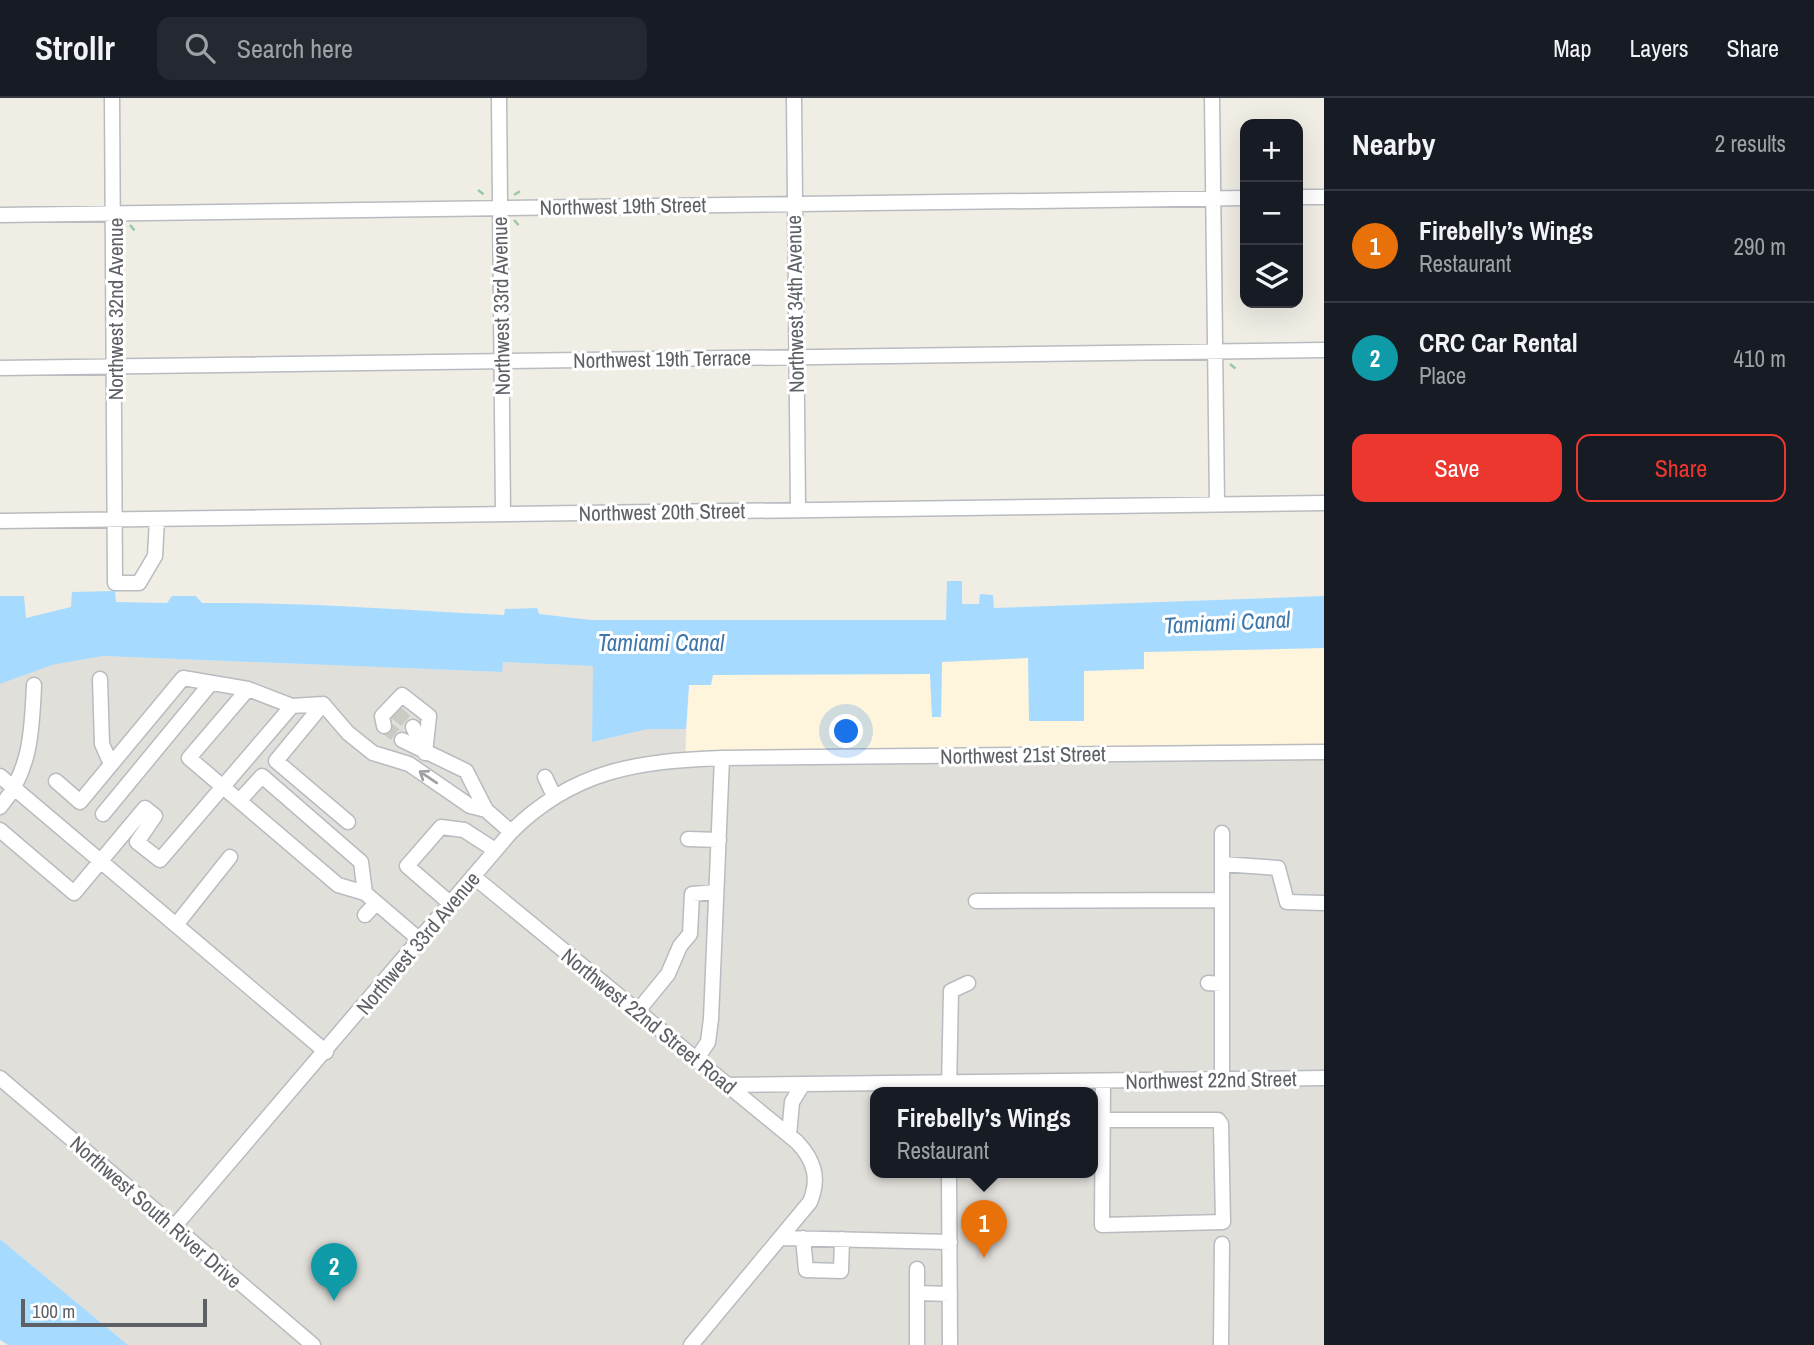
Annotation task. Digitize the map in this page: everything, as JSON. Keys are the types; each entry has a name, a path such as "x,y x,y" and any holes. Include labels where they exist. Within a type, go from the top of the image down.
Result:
{"street":[{"name":"Northwest 32nd Avenue","path":"112,98 117,520 113,540 115,583 139,583 157,547 157,519"},
{"name":"Northwest 33rd Avenue","path":"499,98 503,514"},
{"name":"Northwest 34th Avenue","path":"793,98 799,510"},
{"path":"1212,98 1217,505"},
{"path":"1303,197 1324,197"},
{"name":"Northwest 19th Street","path":"0,215 1240,198"},
{"name":"Northwest 19th Terrace","path":"0,368 1324,350"},
{"name":"Northwest 20th Street","path":"0,521 1324,502"},
{"path":"100,678 102,744 111,764"},
{"path":"56,781 80,802 183,678 248,689 292,706 323,705"},
{"path":"103,814 211,683"},
{"path":"0,807 15,789 30,745 34,685"},
{"path":"248,689 189,758 338,885 371,898 421,941"},
{"path":"384,726 382,716 392,710 402,695 429,716 425,753"},
{"path":"323,705 348,733 373,752 409,764 470,806 486,810"},
{"path":"323,705 276,761 348,822"},
{"path":"0,830 74,893 145,807 155,816 137,842 160,860 292,706"},
{"path":"412,727 425,753"},
{"path":"402,740 466,771 486,810 511,832"},
{"name":"Northwest 21st Street","path":"722,758 1324,752"},
{"name":"Northwest 33rd Avenue","path":"174,1227 421,941 511,832 554,796 619,768 666,760 722,758"},
{"path":"696,1060 705,1050 710,1032 722,758"},
{"path":"0,776 326,1052"},
{"path":"240,800 262,776 361,862 371,898 365,915"},
{"path":"545,777 554,796"},
{"path":"451,904 407,866 441,827 464,830 495,850"},
{"path":"1222,833 1222,900 1215,983 1222,1080"},
{"path":"688,839 719,840"},
{"path":"176,925 230,857"},
{"path":"1222,864 1278,867 1287,902 1324,903"},
{"name":"Northwest 22nd Street Road","path":"473,876 807,1152 815,1174 810,1202 783,1238"},
{"path":"637,1012 668,974 680,946 690,933 692,894 716,892"},
{"path":"976,901 1222,900"},
{"path":"949,1087 951,991 968,984"},
{"name":"Northwest South River Drive","path":"0,1078 313,1345"},
{"name":"Northwest 22nd Street","path":"975,1087 1324,1078"},
{"path":"1103,1082 1102,1225 1223,1222 1221,1124 1218,1120 1104,1120"},
{"path":"789,1135 792,1102 803,1084"},
{"name":"Northwest 22nd Street","path":"727,1085 912,1087"},
{"path":"949,1178 950,1345"},
{"path":"691,1345 783,1238 950,1242"},
{"path":"803,1238 806,1270 841,1271 842,1239"},
{"path":"1221,1345 1222,1244"},
{"path":"917,1269 917,1345"},
{"path":"917,1293 950,1294"}],"path":[{"path":"478,190 486,196"},
{"path":"514,195 522,190"},
{"path":"513,219 522,228"},
{"path":"1230,364 1237,370"}],"shaded area":[{"path":"1324,648 1324,754 685,764 689,685 712,675 930,674 932,717 941,717 942,662 1029,658 1029,721 1083,721 1084,671 1144,668 1143,652"},
{"path":"103,656 502,672 502,662 594,666 592,742 648,729 686,729 685,764 1324,754 1324,1345 128,1345 0,1239 0,684 52,665"}],"water":[{"name":"Tamiami Canal","path":"947,581 962,581 962,604 979,604 980,594 993,595 994,608 1324,596 1324,648 1144,652 1144,669 1084,671 1084,721 1029,721 1028,658 942,662 941,717 932,717 930,674 713,675 711,685 689,685 686,729 648,729 592,742 593,666 503,662 502,672 103,656 52,665 0,684 0,596 24,596 26,618 71,607 72,592 115,591 116,602 167,603 172,596 196,596 202,603 315,605 504,615 505,609 537,608 539,614 591,620 946,620"},
{"path":"0,1239 128,1345 8,1345 0,1340"}],"tunnel":[{"path":"395,712 413,727"},
{"path":"384,726 402,740"}],"place":[{"name":"Firebelly’s Wings","path":"984,1258"},
{"name":"CRC Car Rental","path":"334,1301"}]}
